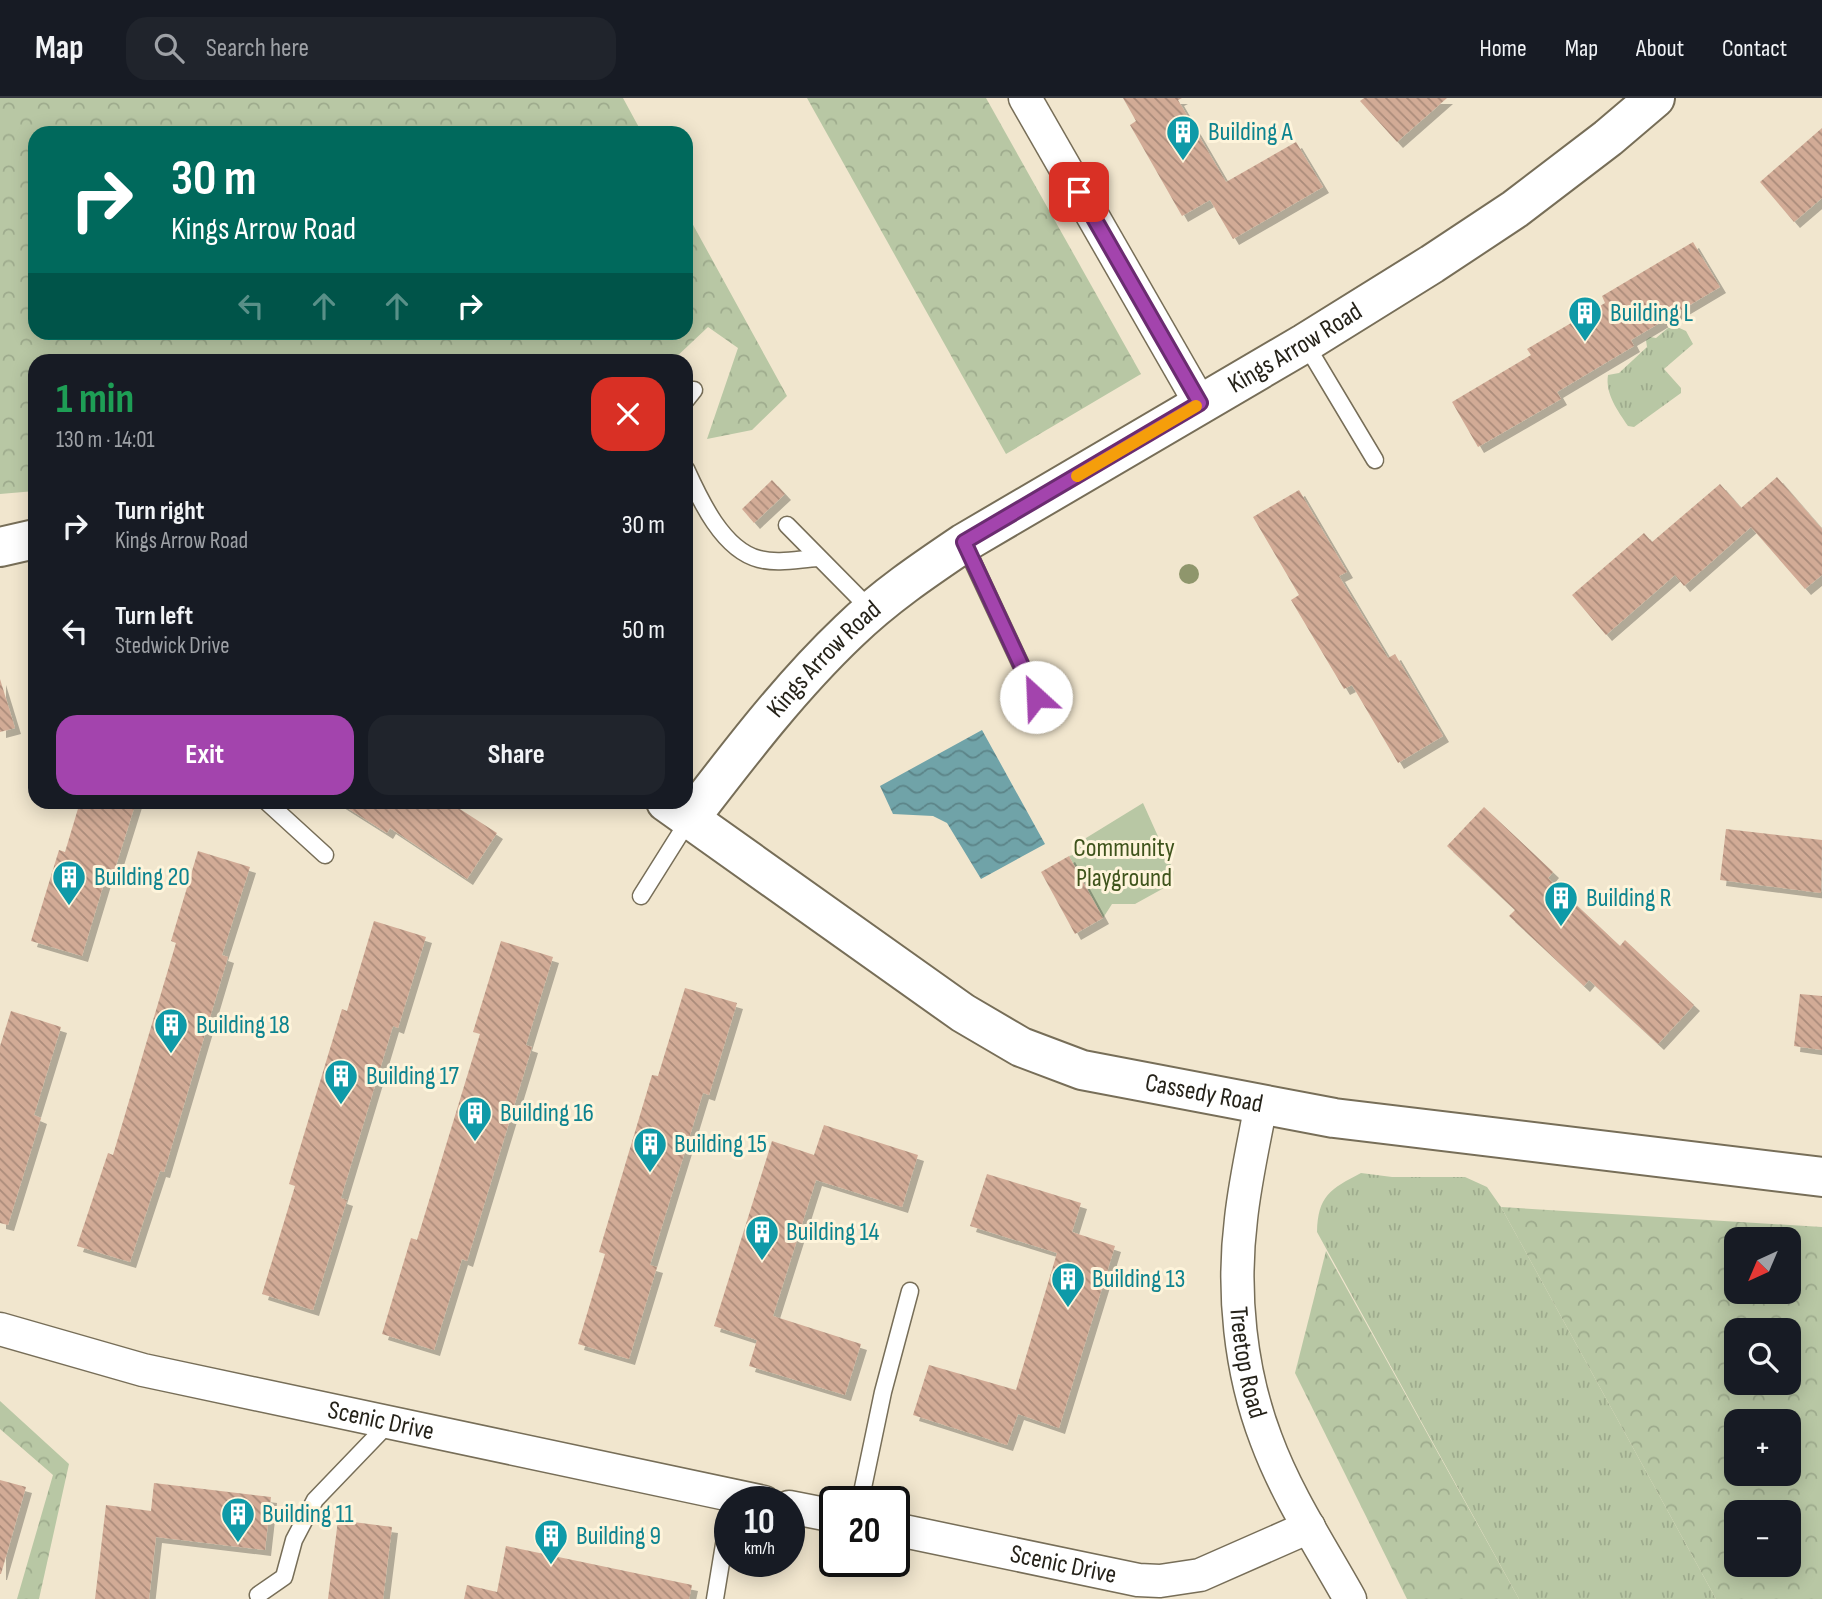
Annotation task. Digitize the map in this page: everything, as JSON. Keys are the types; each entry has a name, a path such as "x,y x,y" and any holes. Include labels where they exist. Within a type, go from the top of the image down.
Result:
{"street":[{"path":"1025,98 1200,403"},
{"name":"Kings Arrow Road","path":"693,795 755,734 850,630 914,577 964,542 1305,343 1432,264 1515,209 1608,138 1655,98"},
{"path":"0,547 28,541"},
{"name":"Cassedy Road","path":"678,810 963,1013 1006,1040 1082,1070 1334,1118 1822,1177"},
{"name":"Treetop Road","path":"1261,1104 1240,1228 1238,1268 1241,1336 1252,1393 1266,1440 1283,1480 1350,1599"},
{"name":"Scenic Drive","path":"0,1329 143,1370 714,1497"},
{"name":"Scenic Drive","path":"910,1532 1138,1580 1160,1581 1200,1575 1309,1527"}],"lane":[{"path":"1305,343 1375,460"},
{"path":"693,485 718,528 738,548 757,559 768,561 818,558"},
{"path":"787,525 872,611"},
{"path":"964,542 1036,697"},
{"path":"275,809 325,855"},
{"path":"641,896 678,810"},
{"path":"863,1486 883,1392 910,1292"},
{"path":"258,1595 284,1577 293,1540 315,1500 389,1423"},
{"path":"715,1599 719,1577"}],"green space":[{"path":"0,98 623,98 638,126 28,126 28,340 693,340 693,225 787,396 752,430 707,439 738,348 708,327 679,354 28,354 28,492 0,494"},
{"path":"807,98 986,98 1141,374 1006,454"},
{"path":"1675,326 1686,331 1693,344 1664,369 1681,388 1681,393 1634,427 1628,426 1610,396 1608,375 1619,373 1647,347 1646,340 1650,337 1656,338"},
{"name":"Community Playground","path":"1143,803 1174,872 1173,883 1135,904 1112,904 1103,918 1069,856 1077,854 1073,846"},
{"path":"1361,1173 1392,1177 1465,1177 1487,1187 1501,1207 1716,1599 1519,1599 1317,1232 1320,1210 1328,1195"},
{"path":"1501,1207 1822,1227 1822,1599 1716,1599"},
{"path":"1326,1251 1519,1599 1407,1599 1295,1373"},
{"path":"0,1401 69,1464 39,1599 17,1599 53,1475 0,1429"}],"water":[{"path":"982,730 1045,844 981,879 947,823 933,816 893,814 880,786"}],"building":[{"name":"Building A","path":"1123,98 1182,98 1178,100 1226,182 1296,142 1323,187 1233,239 1210,200 1182,216 1130,125 1136,121"},
{"path":"1364,98 1447,98 1397,142 1360,101"},
{"path":"1822,128 1822,198 1794,222 1760,182"},
{"name":"Building L","path":"1693,242 1720,287 1631,340 1634,346 1557,392 1561,399 1478,447 1452,402 1531,355 1527,349 1605,303 1602,296"},
{"path":"1777,477 1822,529 1822,575 1805,589 1751,527 1684,586 1675,575 1606,635 1572,595 1644,533 1652,542 1720,484 1741,508"},
{"path":"772,480 785,494 754,523 742,509"},
{"path":"1299,490 1347,572 1339,576 1388,658 1395,654 1443,736 1398,763 1352,685 1344,689 1291,600 1299,595 1253,517"},
{"path":"0,679 15,728 0,732"},
{"name":"Building R","path":"1484,807 1553,872 1548,878 1620,946 1625,940 1694,1005 1658,1044 1589,980 1584,986 1509,916 1515,910 1447,846"},
{"name":"Building 20","path":"78,809 134,809 114,872 108,870 82,956 31,941 59,850 65,852"},
{"path":"349,809 460,809 497,833 467,879 390,828 387,833"},
{"path":"1726,829 1822,840 1821,893 1720,880"},
{"name":"Building 18","path":"198,851 250,867 222,955 228,957 164,1172 160,1171 130,1262 77,1246 108,1153 113,1155 176,943 171,941"},
{"path":"1069,856 1103,918 1075,934 1041,872"},
{"name":"Building 17","path":"374,921 426,937 398,1028 393,1026 341,1198 347,1200 313,1310 262,1294 295,1186 289,1184 342,1009 347,1011"},
{"name":"Building 16","path":"501,941 553,957 526,1045 532,1047 467,1261 462,1259 434,1350 382,1334 411,1238 417,1240 480,1034 473,1032"},
{"name":"Building 15","path":"685,988 737,1003 709,1095 703,1093 650,1265 657,1267 629,1359 578,1344 605,1254 599,1252 652,1075 658,1076"},
{"path":"1800,994 1822,996 1822,1050 1794,1046"},
{"path":"11,1011 61,1027 34,1115 41,1118 8,1225 0,1223 0,1046"},
{"name":"Building 14","path":"824,1125 918,1155 902,1207 816,1180 773,1316 861,1344 845,1395 749,1366 757,1340 714,1326 772,1141 814,1155"},
{"name":"Building 13","path":"987,1174 1081,1203 1072,1232 1115,1246 1059,1428 1018,1414 1007,1445 913,1415 929,1365 1016,1390 1057,1253 970,1226"},
{"path":"0,1480 26,1487 1,1574 0,1574"},
{"name":"Building 11","path":"154,1483 271,1497 265,1550 156,1537 149,1599 95,1599 106,1505 151,1511"},
{"path":"338,1520 392,1527 383,1599 328,1599"},
{"name":"Building 9","path":"506,1546 692,1585 689,1599 464,1599 467,1585 497,1592"}],"slow traffic":[{"path":"1077,476 1196,406"}],"place":[{"name":"Building A","path":"1183,162"},
{"name":"Building L","path":"1585,343"},
{"name":"Building 20","path":"69,907"},
{"name":"Building R","path":"1561,928"},
{"name":"Building 18","path":"171,1055"},
{"name":"Building 17","path":"341,1106"},
{"name":"Building 16","path":"475,1143"},
{"name":"Building 15","path":"650,1174"},
{"name":"Building 14","path":"762,1262"},
{"name":"Building 13","path":"1068,1309"},
{"name":"Building 11","path":"238,1544"},
{"name":"Building 9","path":"551,1566"}],"route":[{"path":"1036,697 964,542 1200,403 1079,192"}]}
